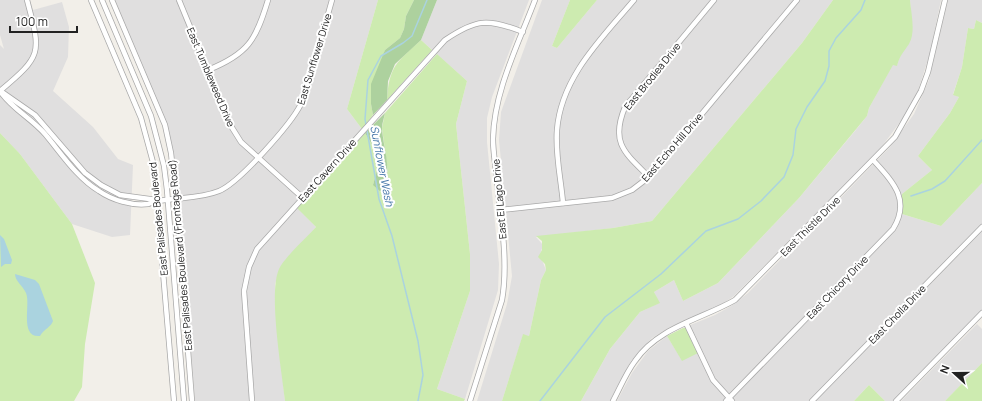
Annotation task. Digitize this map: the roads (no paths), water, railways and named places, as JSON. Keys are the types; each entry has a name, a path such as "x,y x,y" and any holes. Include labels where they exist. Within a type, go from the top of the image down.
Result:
{"street":[{"path":"27,0 36,36 35,51 28,67 0,91 35,115 86,181 99,192 125,202 149,204 158,201"},
{"name":"East Palisades Boulevard","path":"91,0 141,118 154,166 174,401"},
{"name":"East Palisades Boulevard","path":"102,0 150,116 164,166 184,401"},
{"name":"East Palisades Boulevard (Frontage Road)","path":"112,0 164,125 171,154 192,401"},
{"name":"East Tumbleweed Drive","path":"179,0 231,126 241,142 303,198"},
{"path":"208,70 230,62 242,52 254,37 262,21 268,0"},
{"name":"East Sunflower Drive","path":"158,201 198,197 220,190 240,177 292,120 302,103 332,0"},
{"name":"East El Lago Drive","path":"470,401 504,291 504,258 493,141 494,116 499,96 535,0"},
{"path":"563,203 557,131 560,109 564,97 574,74 634,0"},
{"name":"East Brodiea Drive","path":"649,177 622,147 619,136 619,121 625,107 714,0"},
{"name":"East Echo Hill Drive","path":"500,210 612,198 632,190 649,177 797,0"},
{"name":"East Thistle Drive","path":"613,401 635,360 645,349 659,337 672,329 716,311 736,300 874,161 895,137 921,91 928,72 944,0"},
{"name":"East Cavern Drive","path":"252,401 244,291 248,267 257,250 445,40 463,28 483,22 503,24 523,32"},
{"path":"50,136 90,177 101,186 120,195 158,201"},
{"name":"East Chicory Drive","path":"729,400 893,229 897,222 900,204 899,195 892,181 874,161"},
{"path":"86,181 90,177"},
{"name":"East Cholla Drive","path":"812,401 982,227"},
{"path":"896,401 982,314"},
{"path":"686,323 713,380 729,400"}],"water":[{"path":"0,235 4,239 12,260 11,264 5,264 1,267"},
{"path":"15,274 35,280 39,284 53,321 40,336 34,335 30,332 27,319 26,293 16,279"}],"waterway":[{"name":"Sunflower Wash","path":"418,401 423,375 418,341 392,236 379,199 365,119 368,80 381,56 412,36 427,0"},
{"path":"540,401 605,317 661,274 706,231 738,219 761,201 784,177 793,155 796,129 807,107 825,81 829,66 829,51 836,38 861,10 865,0"},
{"path":"911,196 932,189 945,181 982,140"}]}
